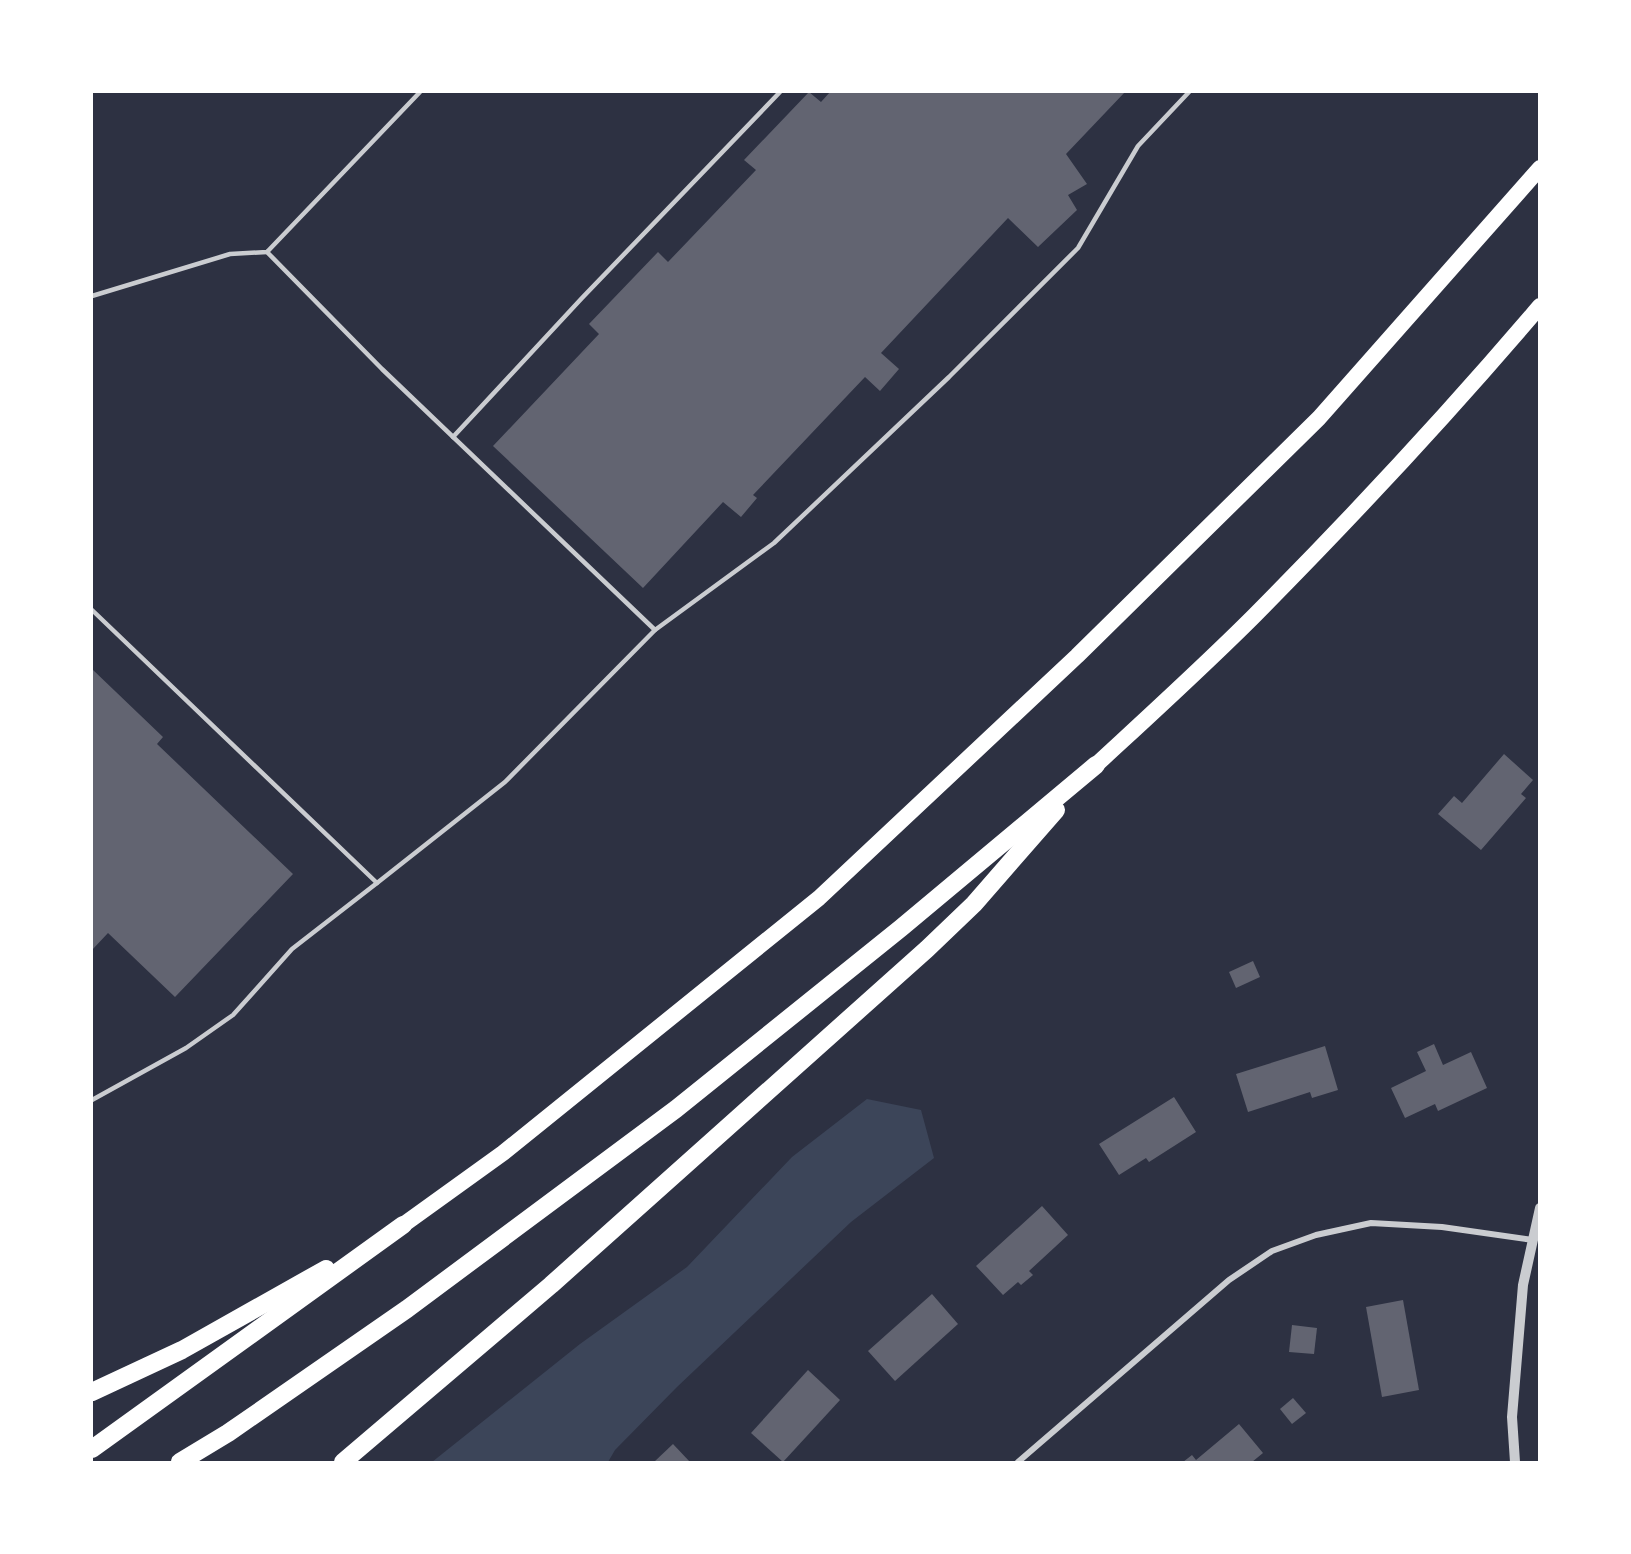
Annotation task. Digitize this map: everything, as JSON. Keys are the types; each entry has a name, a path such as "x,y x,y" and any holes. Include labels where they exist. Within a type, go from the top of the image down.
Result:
{"highway":[{"path":"92,1449 503,1153 819,898 1077,656 1319,418 1539,168"},
{"path":"180,1462 228,1433 407,1309 676,1109 902,928 1096,765 1253,618 1340,528 1471,387 1539,306"},
{"path":"344,1462 551,1285 927,949 974,904 1096,765"},
{"path":"92,1392 182,1350 403,1225"}],"street":[{"path":"1515,1462 1512,1417 1523,1285 1539,1208"},
{"path":"1018,1462 1229,1280 1272,1251 1316,1235 1371,1223 1442,1227 1533,1240"}],"lane":[{"path":"92,296 230,254 267,252 420,92"},
{"path":"453,437 582,298 780,92"},
{"path":"92,1100 186,1048 233,1015 292,949 505,782 655,630 774,543 949,377 1078,248 1138,146 1189,92"},
{"path":"267,252 320,309 655,630"},
{"path":"92,610 377,883"}],"shaded area":[{"path":"867,1099 921,1110 934,1158 851,1222 677,1387 615,1450 608,1462 432,1462 580,1344 687,1267 792,1157"}],"building":[{"path":"809,92 821,102 830,92 1125,92 1066,154 1087,184 1068,195 1077,210 1038,247 1008,218 881,353 899,369 880,391 865,377 753,495 757,498 741,517 723,502 643,588 493,446 599,334 589,324 658,252 668,262 756,170 744,160"},
{"path":"92,669 163,737 157,744 293,874 175,997 108,933 92,950"},
{"path":"1504,754 1533,780 1521,794 1526,798 1481,850 1438,814 1454,796 1462,803"},
{"path":"1253,961 1260,977 1236,988 1229,972"},
{"path":"1434,1044 1443,1065 1471,1052 1487,1088 1438,1111 1435,1104 1405,1118 1391,1088 1426,1071 1417,1052"},
{"path":"1325,1046 1338,1090 1312,1098 1310,1092 1248,1112 1236,1074"},
{"path":"1174,1097 1196,1132 1149,1162 1146,1158 1119,1175 1099,1144"},
{"path":"1042,1206 1068,1235 1029,1271 1033,1275 1021,1285 1018,1282 1003,1295 976,1266"},
{"path":"932,1294 958,1324 895,1381 868,1351"},
{"path":"1403,1300 1419,1390 1382,1397 1366,1307"},
{"path":"1292,1325 1317,1328 1314,1354 1289,1352"},
{"path":"808,1370 840,1400 783,1462 751,1433"},
{"path":"1293,1398 1306,1413 1292,1424 1280,1409"},
{"path":"1239,1424 1263,1453 1252,1462 1183,1462 1192,1455 1196,1460"},
{"path":"673,1444 690,1462 654,1462"}]}
